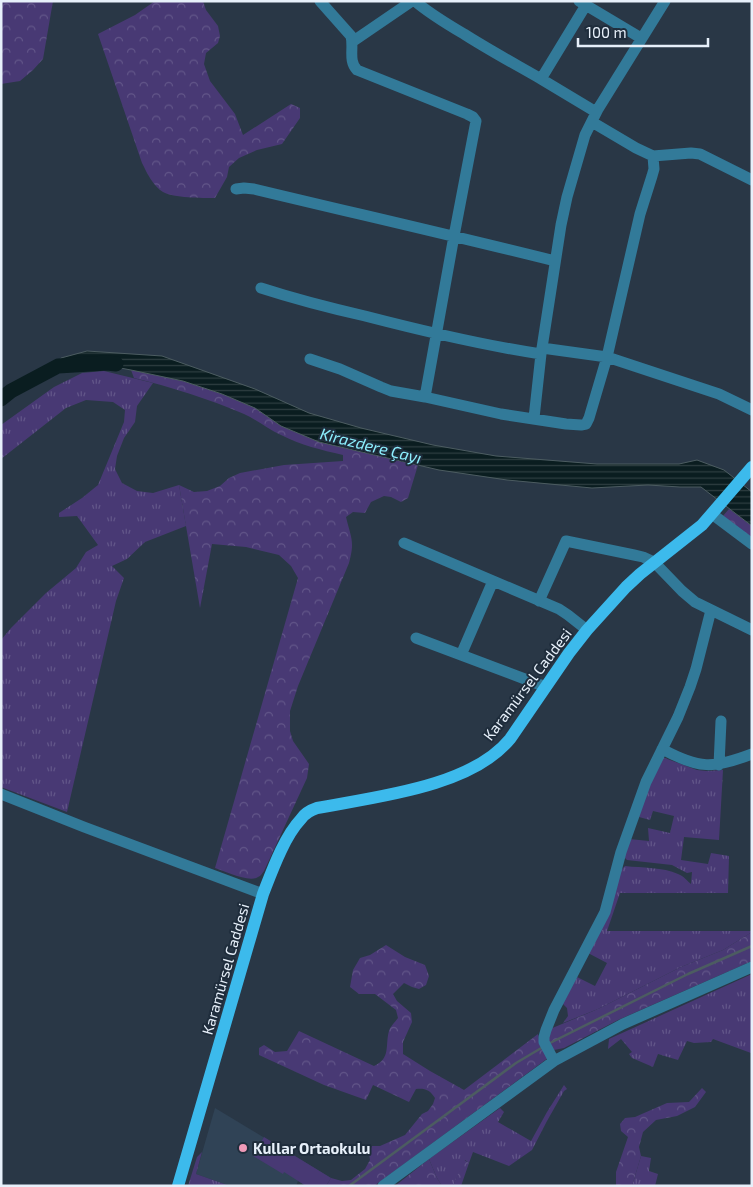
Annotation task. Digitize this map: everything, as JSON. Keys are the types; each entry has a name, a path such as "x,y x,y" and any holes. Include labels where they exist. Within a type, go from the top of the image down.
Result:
{"main road":[{"name":"Karamürsel Caddesi","path":"178,1186 263,894 277,859 301,818 317,808 404,792 438,782 468,770 495,754 504,746 587,630 626,587 654,562 696,530 750,469"}],"street":[{"path":"320,1 351,36 352,64 357,70 467,114 474,117 476,121 425,397"},
{"path":"352,42 412,1"},
{"path":"416,1 430,13 541,79 636,148 654,156 700,154 752,180"},
{"path":"534,418 541,351 555,261 567,197 585,135 664,1"},
{"path":"541,79 582,3 641,38"},
{"path":"310,360 340,369 386,389 501,414 566,424 586,424 590,418 607,357 643,201 654,169 654,156"},
{"path":"236,189 254,189 555,261"},
{"path":"261,288 436,334 505,349 607,357 720,394 752,410"},
{"path":"712,514 752,544"},
{"path":"539,601 566,541 643,557 654,562 690,599 752,630"},
{"path":"404,543 564,612 587,630"},
{"path":"461,655 493,581"},
{"path":"549,1052 544,1037 549,1022 605,912 621,852 646,782 678,717 690,687 712,610"},
{"path":"416,638 546,687"},
{"path":"719,764 721,721"},
{"path":"662,749 685,761 710,765 730,762 752,754"},
{"path":"1,794 263,894"},
{"path":"383,1186 549,1052 624,1024 752,967"}],"shaded area":[{"name":"Kullar Ortaokulu","path":"215,1108 331,1178 326,1186 306,1186 298,1181 296,1186 230,1186 196,1174"}],"green space":[{"path":"1,1 53,1 43,59 20,81 1,84"},
{"path":"155,1 203,1 206,10 218,26 220,36 218,43 206,53 204,64 210,81 235,114 243,135 291,104 300,108 300,118 282,144 257,150 239,158 229,167 227,177 215,198 168,194 153,183 142,163 98,34 135,15"},
{"path":"131,370 183,381 222,394 255,408 281,426 319,442 418,465 408,498 401,502 384,496 371,502 365,513 353,512 346,517 352,544 349,563 298,686 290,711 290,731 293,741 309,764 307,778 264,871 260,876 254,878 243,878 215,868 298,578 291,566 279,555 246,547 212,544 200,608 179,485 194,492 207,491 220,486 229,478 240,473 284,465 343,461 343,455 296,442 276,433 244,414 217,403 176,389 134,378"},
{"path":"104,371 153,383 137,406 135,422 124,438 117,456 115,469 122,483 137,491 153,493 179,485 186,526 145,542 127,559 112,566 124,578 116,601 67,812 1,787 1,640 46,593 76,568 86,552 98,545 77,516 59,517 59,513 98,485 124,422 125,410 113,402 86,400 66,408 1,459 1,425 54,387 82,373"},
{"path":"729,509 752,526 752,539 722,517"},
{"path":"662,757 697,770 723,770 719,840 684,837 681,860 708,864 711,853 729,856 728,893 620,893 607,931 752,932 723,950 681,967 598,1009 563,1023 568,1016 567,1008 562,1003 577,977 595,986 607,963 588,953 619,872 625,866 659,869 680,875 691,884 692,872 687,873 672,865 627,860 623,856 629,839 649,841 648,828 670,833 674,816 653,811 650,820 639,817 644,798"},
{"path":"752,932 752,961 618,1020 564,1048 554,1050 548,1044 550,1029 598,1009 681,967 723,950"},
{"path":"386,945 405,957 425,965 429,976 426,985 419,989 404,983 393,994 397,1001 411,1013 412,1022 403,1042 403,1054 464,1090 538,1034 540,1044 548,1058 374,1186 326,1186 331,1178 342,1181 351,1180 365,1169 370,1160 369,1153 372,1146 380,1146 405,1135 422,1114 428,1111 435,1098 427,1090 416,1089 409,1102 373,1085 366,1100 324,1085 259,1055 259,1048 264,1045 275,1052 287,1051 299,1031 374,1066 383,1060 391,1026 398,1018 396,1010 375,994 359,994 350,987 353,970 360,958 370,955"},
{"path":"752,974 751,1053 713,1039 711,1042 694,1043 687,1041 678,1060 658,1054 653,1067 632,1058 629,1054 632,1052 621,1039 608,1049 609,1039"},
{"path":"564,1085 567,1089 564,1091 532,1150 509,1166 473,1152 469,1163 465,1160 453,1186 442,1186 429,1159 500,1108 504,1112 498,1122 531,1141"},
{"path":"702,1088 706,1092 695,1107 677,1116 656,1120 643,1132 639,1147 641,1156 632,1186 616,1186 616,1172 628,1137 621,1131 620,1124 625,1118 635,1117 667,1103 689,1102"},
{"path":"264,1137 331,1178 326,1186 306,1186 253,1156"},
{"path":"202,1152 196,1174 230,1186 188,1186 197,1157"},
{"path":"641,1156 651,1158 649,1171 658,1174 655,1186 632,1186"},
{"path":"429,1159 442,1186 395,1186"},
{"path":"464,1160 469,1163 461,1186 453,1186"}],"water":[{"path":"87,351 162,356 255,389 309,413 361,428 433,445 496,456 597,464 679,464 697,460 724,470 752,492 752,526 701,487 648,485 592,488 507,480 439,470 319,442 281,426 255,408 222,394 183,381 83,361 58,366 61,358"}],"waterway":[{"name":"Kirazdere Çayı","path":"1,399 11,391 58,366 116,364"},
{"path":"550,1043 688,974 752,946"},
{"path":"349,1186 516,1063 543,1047"}],"place":[{"name":"Kullar Ortaokulu","path":"243,1148"}]}
